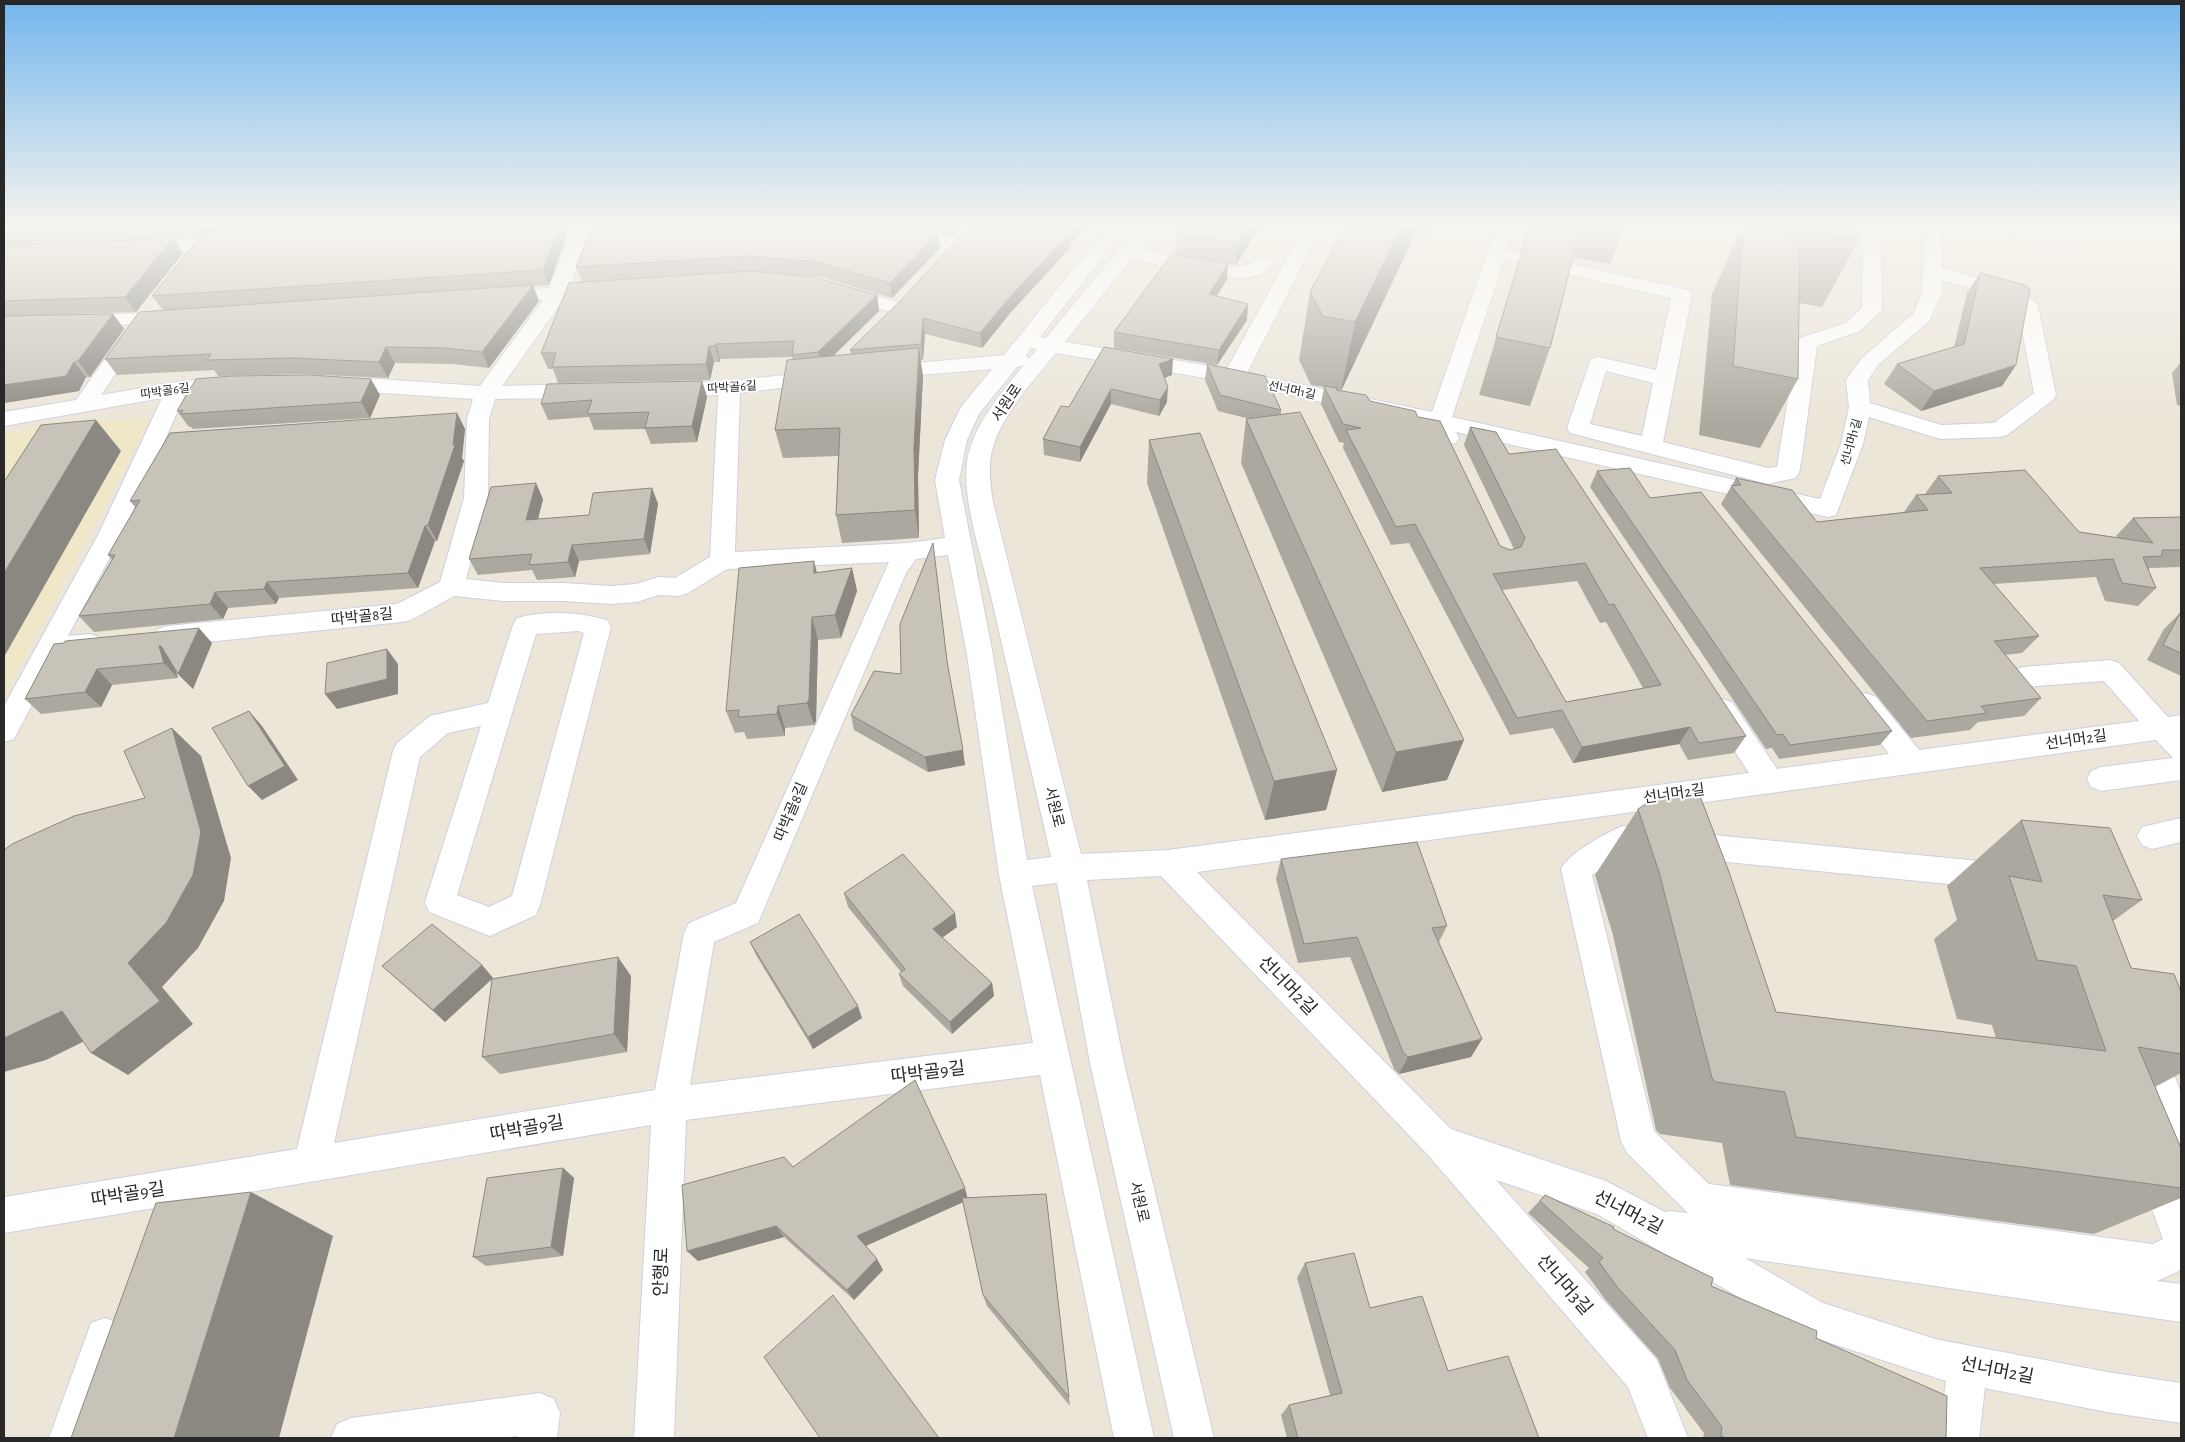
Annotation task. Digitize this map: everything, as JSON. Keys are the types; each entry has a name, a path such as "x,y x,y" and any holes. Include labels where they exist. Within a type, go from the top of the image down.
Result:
{"street":[{"path":"478,298 577,292"},
{"path":"842,292 896,308"},
{"name":"서원로","path":"1078,292 1030,351 969,412 956,440 948,480 958,545 980,655 1014,875 1134,1438"},
{"path":"1234,377 1279,292"},
{"path":"1456,455 1440,421 1483,292"},
{"path":"1651,446 1682,294 1674,292"},
{"path":"1664,379 1598,363 1578,428 1768,476 1786,473 1791,454 1800,373 1807,342 1853,327 1872,310 1872,292"},
{"name":"선너머1길","path":"1030,351 1234,377 1828,508 1852,444 1860,407 1857,380 1870,360 1923,316 1932,292"},
{"path":"1860,407 1940,432 1999,430 2045,395 2028,306 2011,294 2005,292"},
{"path":"557,294 468,420 476,498 450,587 504,592 564,592 611,595 637,593 658,586 679,587 722,561 908,552 958,545"},
{"path":"84,404 160,297"},
{"path":"4,324 143,320 192,316"},
{"name":"서원로","path":"1030,351 1011,395 992,426 979,456 979,483 987,529 1069,868 1107,1062 1194,1438"},
{"path":"865,373 1030,351"},
{"name":"따박골6길","path":"651,390 729,388 833,374"},
{"path":"321,382 486,393 602,391"},
{"name":"따박골6길","path":"4,420 84,404 177,389 243,383"},
{"path":"722,561 729,388"},
{"path":"4,731 162,440 177,389"},
{"path":"1548,446 1564,470"},
{"path":"1683,476 1708,507"},
{"name":"따박골8길","path":"669,1105 700,932 747,913 896,571 908,552"},
{"name":"따박골8길","path":"146,638 402,613 450,587"},
{"path":"578,622 598,627 525,905 490,922 440,902 499,711 526,625 578,622"},
{"path":"48,648 117,641"},
{"path":"2023,676 2110,670 2172,727 2181,750"},
{"path":"1850,685 1912,762"},
{"path":"1710,691 1770,781"},
{"path":"311,1166 407,751 440,724 499,711"},
{"name":"선너머2길","path":"1014,875 1069,868 1168,863 2172,727"},
{"path":"2101,779 2181,769"},
{"path":"2152,836 2181,830"},
{"path":"2030,878 1623,839 1576,869 1639,1141 1701,1201 2155,1263 2181,1250"},
{"name":"선너머2길","path":"1168,863 1440,1143 1606,1198 1814,1319 1935,1359 2107,1392 2181,1403"},
{"path":"2138,1021 2181,1139"},
{"name":"따박골9길","path":"4,1215 311,1166 669,1105 1053,1057"},
{"name":"안행로","path":"654,1438 669,1105"},
{"name":"선너머3길","path":"1440,1143 1643,1374 1668,1438"},
{"path":"2145,1145 2181,1237"},
{"path":"1655,1227 2181,1303"},
{"path":"69,1438 104,1337"},
{"path":"1959,1438 1968,1365"},
{"path":"352,1438 540,1413 537,1438"}],"shaded area":[{"path":"152,418 4,696 4,434 61,424"}],"building":[{"path":"4,292 129,292 125,297 4,301"},
{"path":"155,292 208,292 152,296"},
{"path":"427,292 527,292 482,352 444,348 386,347 379,362 293,358 207,360 211,354 105,359 139,312"},
{"path":"565,292 867,292 877,295 818,352 792,355 794,341 716,344 715,346 709,346 706,364 552,367 556,353 541,353"},
{"path":"908,292 1014,292 980,333 923,318 921,344 850,350"},
{"path":"1144,292 1210,292 1209,294 1248,304 1219,350 1114,332"},
{"path":"1310,292 1369,292 1355,322 1323,316"},
{"path":"1510,292 1564,292 1550,348 1496,337"},
{"path":"1738,292 1799,292 1798,379 1733,366"},
{"path":"1976,292 2029,292 2016,365 1934,391 1897,364 1964,344"},
{"path":"113,314 78,361 74,362 66,376 4,385 4,316"},
{"path":"1104,347 1173,359 1159,364 1168,387 1160,400 1111,389 1080,447 1043,439 1061,406 1069,407"},
{"path":"919,348 914,448 915,510 836,515 840,428 775,430 787,360"},
{"path":"1207,364 1265,376 1281,410 1220,395"},
{"path":"311,375 371,379 361,402 181,414 183,410 177,411 196,379 232,376"},
{"path":"702,381 692,426 645,428 649,412 587,414 592,400 541,404 547,384"},
{"path":"1324,386 1366,395 1370,401 1415,411 1418,417 1440,421 1500,546 1510,550 1521,547 1525,538 1470,427 1496,432 1509,454 1556,449 1746,736 1699,743 1690,727 1582,747 1562,710 1517,718 1415,524 1396,527 1346,430 1361,428 1343,424","holes":["1585,563 1609,605 1614,604 1661,685 1566,702 1493,574"]},
{"path":"1300,412 1464,740 1396,752 1246,419"},
{"path":"457,413 453,445 455,445 428,525 425,526 408,573 267,582 264,589 215,592 210,604 79,616 115,555 108,555 140,500 130,501 170,433"},
{"path":"96,420 4,573 4,482 41,425"},
{"path":"1200,433 1337,770 1274,781 1149,440"},
{"path":"1630,468 1650,498 1701,492 1892,731 1790,745 1783,734 1777,735 1597,471"},
{"path":"2025,470 2079,532 2153,543 2133,518 2181,517 2181,550 2162,550 2162,556 2143,557 2156,588 2122,583 2113,559 1980,568 2039,636 1994,641 2041,698 1981,706 1987,713 1927,721 1731,486 1741,485 1736,478 1792,490 1817,522 1928,510 1916,495 1952,493 1938,476"},
{"path":"536,483 526,520 589,515 593,493 652,488 644,539 572,545 568,562 529,565 532,554 469,559 491,487"},
{"path":"933,543 947,661 963,750 925,757 851,715 874,671 901,674 900,624"},
{"path":"814,561 814,573 852,568 835,615 812,617 809,699 807,703 778,706 777,714 738,717 739,710 726,711 739,568"},
{"path":"2181,614 2181,653 2163,645"},
{"path":"199,628 178,674 161,646 159,646 164,663 97,669 85,692 25,699 54,644 64,643 65,641"},
{"path":"387,649 387,679 325,694 327,663"},
{"path":"249,711 285,766 248,786 212,728"},
{"path":"172,728 201,832 193,875 166,923 128,963 160,1001 91,1053 62,1011 4,1038 4,850 12,844 74,816 145,798 124,751"},
{"path":"1658,796 1700,796 1729,872 1776,1012 2106,1051 2076,966 2037,960 2009,876 2042,882 2021,820 2110,828 2142,900 2103,895 2131,968 2174,974 2181,992 2181,1054 2138,1047 2181,1148 2181,1188 1796,1137 1785,1092 1716,1082 1712,1078 1659,872 1638,809"},
{"path":"1417,842 1447,926 1432,928 1482,1039 1408,1057 1403,1052 1357,937 1304,944 1281,859"},
{"path":"903,854 955,913 933,929 992,983 950,1022 899,974 905,969 844,893"},
{"path":"799,914 858,1006 808,1037 750,942"},
{"path":"432,924 482,965 433,1010 382,966"},
{"path":"618,957 614,1034 482,1057 492,979"},
{"path":"915,1080 965,1188 857,1236 877,1259 847,1290 776,1226 687,1251 682,1185 784,1157 793,1167"},
{"path":"563,1168 551,1247 473,1257 487,1178"},
{"path":"251,1192 174,1438 71,1438 156,1203"},
{"path":"1046,1194 1069,1397 983,1295 962,1198"},
{"path":"1545,1195 1614,1227 1613,1229 1713,1278 1711,1286 1817,1331 1816,1338 1947,1396 1946,1438 1726,1438 1721,1436 1722,1427 1687,1380 1675,1350 1618,1288 1599,1262 1603,1258 1540,1201"},
{"path":"1354,1253 1370,1308 1422,1296 1448,1371 1508,1356 1539,1438 1298,1438 1289,1405 1342,1393 1305,1263"},
{"path":"833,1295 939,1438 820,1438 764,1357"}]}
